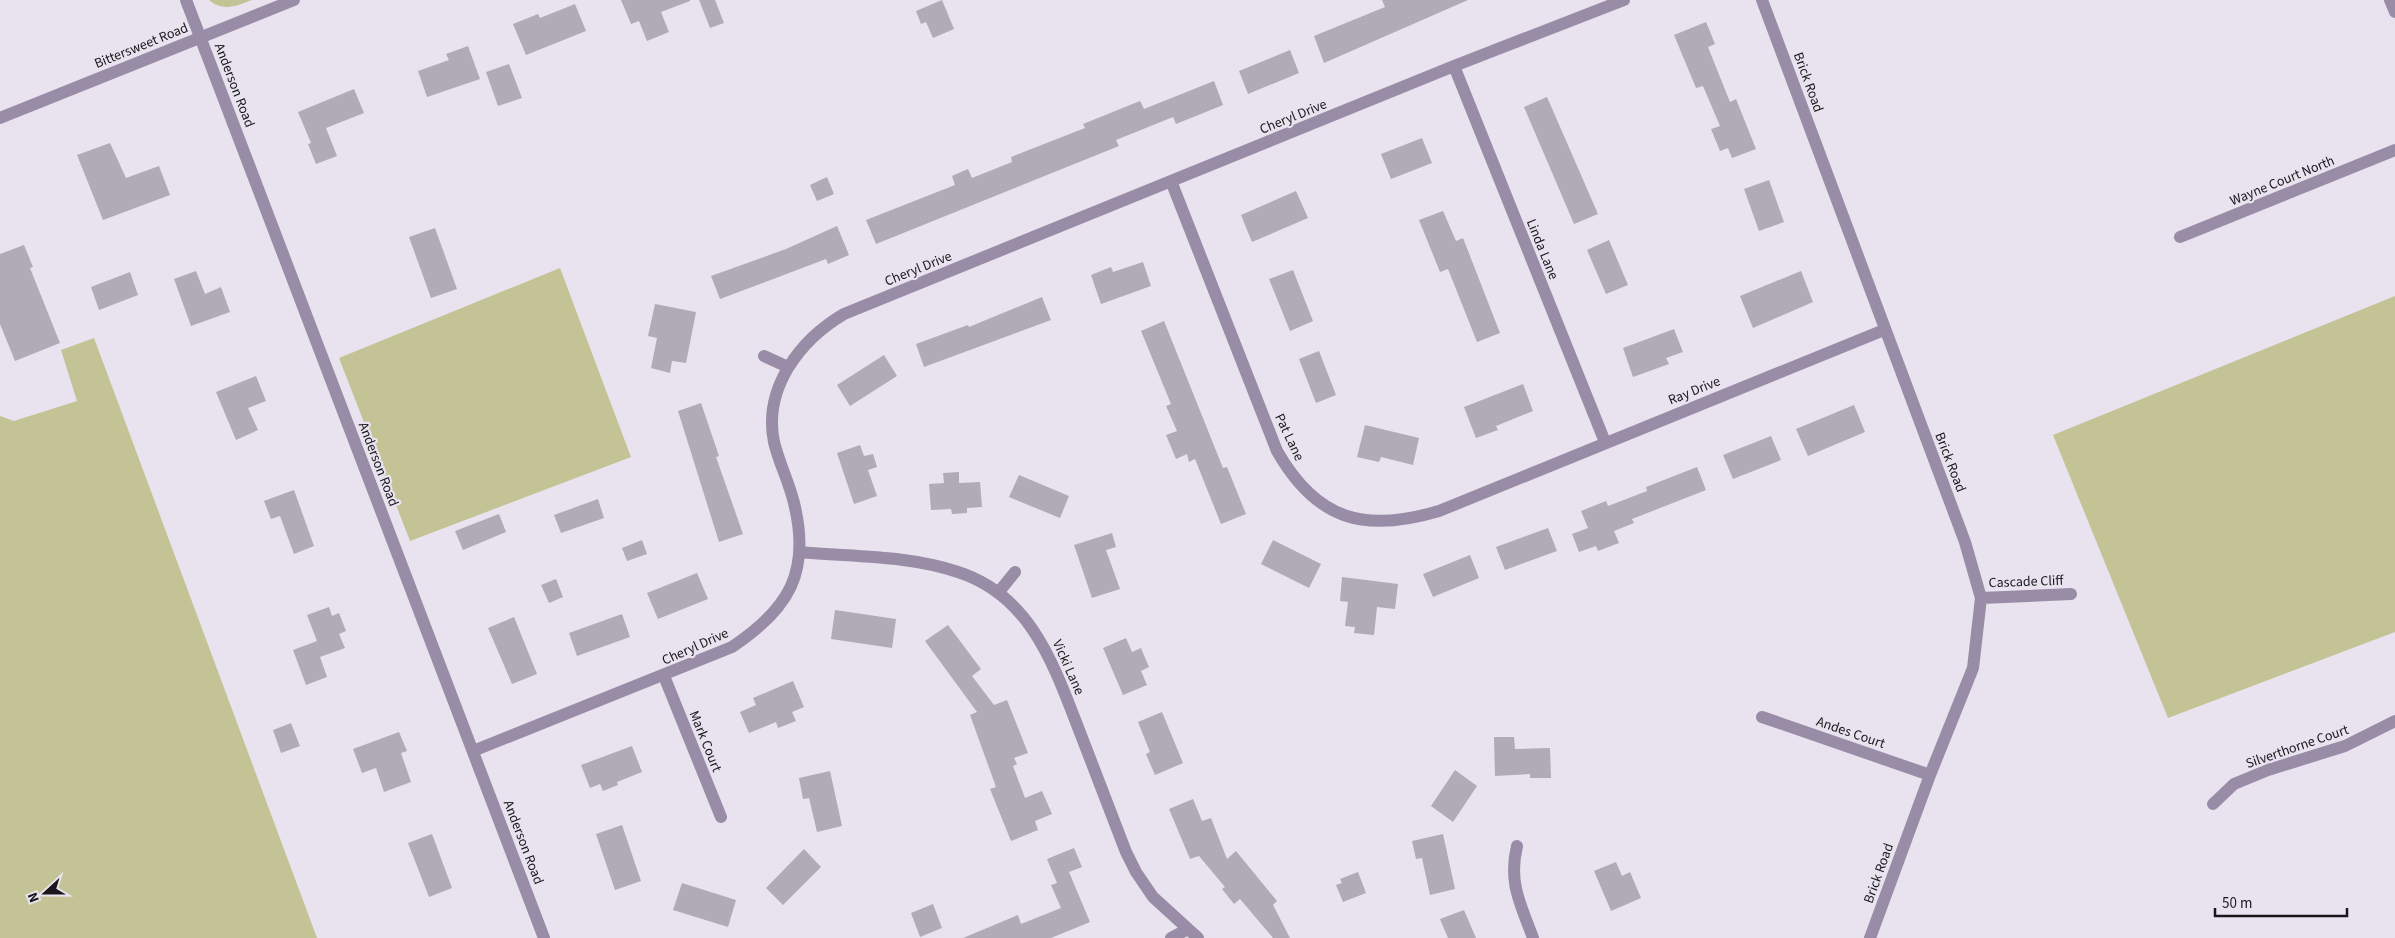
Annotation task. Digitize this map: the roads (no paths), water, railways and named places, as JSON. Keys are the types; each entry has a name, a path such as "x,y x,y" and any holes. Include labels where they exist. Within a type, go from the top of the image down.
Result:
{"street":[{"name":"Anderson Road","path":"186,0 544,938"},
{"name":"Bittersweet Road","path":"0,118 294,0"},
{"name":"Cheryl Drive","path":"474,751 732,647 767,621 786,597 795,575 800,552 794,503 774,440 775,400 788,367 808,339 825,325 844,314 1454,66 1624,0"},
{"name":"Brick Road","path":"1762,0 1965,542 1981,598 1974,668 1930,775 1870,938"},
{"path":"2390,0 2395,12"},
{"name":"Linda Lane","path":"1454,66 1605,442"},
{"name":"Wayne Court North","path":"2180,237 2395,150"},
{"name":"Pat Lane","path":"1171,181 1277,451 1289,471 1316,500 1343,514 1360,520 1378,522 1401,521 1439,511 1515,480"},
{"name":"Ray Drive","path":"1515,480 1884,330"},
{"path":"764,356 788,367"},
{"name":"Vicki Lane","path":"800,552 915,562 943,567 976,579 998,593 1020,612 1032,627 1053,663 1126,852 1136,872 1154,897 1198,938"},
{"path":"998,593 1015,572"},
{"name":"Cascade Cliff","path":"1981,598 2071,594"},
{"name":"Mark Court","path":"664,676 721,817"},
{"name":"Andes Court","path":"1762,718 1930,775"},
{"name":"Silverthorne Court","path":"2212,804 2234,784 2268,770 2345,746 2395,721"},
{"path":"1517,846 1513,862 1514,884 1534,938"},
{"path":"1171,938 1188,929"}]}
